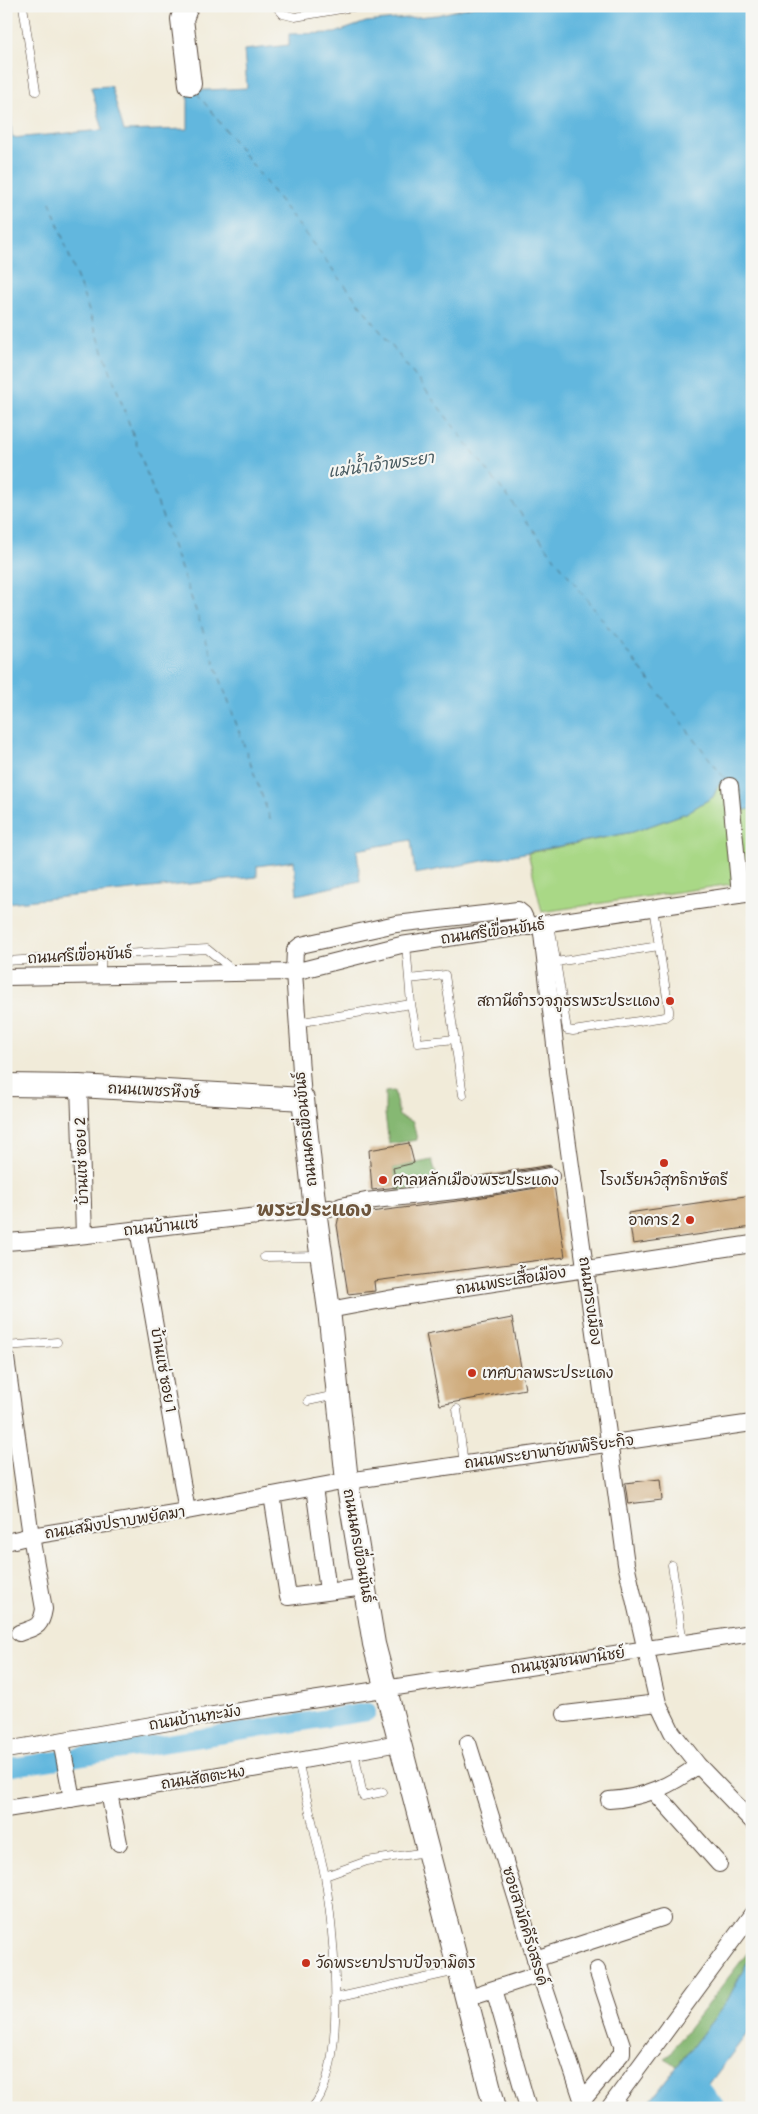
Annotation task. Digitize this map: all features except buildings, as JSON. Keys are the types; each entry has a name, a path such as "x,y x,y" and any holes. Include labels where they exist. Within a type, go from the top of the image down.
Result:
{"main road":[{"path":"180,10 190,84"},
{"name":"ถนนเพชรหึงษ์","path":"6,1085 80,1086 303,1099"},
{"name":"ถนนนครเขื่อนขันธ์","path":"303,1099 329,1208 323,1256 347,1481 374,1644 495,2108"}],"street":[{"path":"730,786 746,894"},
{"name":"ถนนศรีเขื่อนขันธ์","path":"6,977 294,972 406,944 746,894"},
{"name":"ถนนนครเขื่อนขันธ์","path":"303,1099 296,1023 294,972 295,950 300,945 396,924 518,910 540,925"},
{"name":"ถนนทรงเมือง","path":"540,925 559,1079 626,1564 658,1703 672,1732 698,1765 752,1821"},
{"name":"บ้านแซ่ ซอย 2","path":"80,1086 84,1235"},
{"name":"ถนนบ้านแซ่","path":"6,1242 329,1208 366,1201 464,1190 551,1176"},
{"name":"บ้านแซ่ ซอย 1","path":"138,1229 187,1511"},
{"name":"ถนนพระเสื้อเมือง","path":"329,1310 388,1299 752,1244"},
{"name":"ถนนสมิงปราบพยัคฆา","path":"6,1358 31,1536 187,1511 347,1481"},
{"name":"ถนนพระยาพายัพพิริยะกิจ","path":"347,1481 752,1423"},
{"path":"314,1487 328,1592"},
{"path":"272,1495 288,1597 365,1587"},
{"path":"6,1542 31,1536 44,1609 42,1621 37,1627 19,1633"},
{"name":"ถนนชุมชนพานิชย์","path":"385,1688 752,1633"},
{"name":"ถนนบ้านทะมัง","path":"6,1750 62,1745 385,1688"},
{"path":"565,1714 658,1703"},
{"name":"ถนนสัตตะนง","path":"6,1809 298,1762 399,1743"},
{"name":"ซอยสามัคคีรังสรรค์","path":"468,1743 537,1967 584,2104"},
{"path":"62,1745 72,1799"},
{"path":"609,1800 623,1799 654,1791 671,1784 698,1765"},
{"path":"654,1791 719,1864"},
{"path":"109,1793 118,1843"},
{"path":"609,2108 752,1914"},
{"path":"466,1998 494,1988 537,1967 662,1918"},
{"path":"584,2104 622,2053 622,2045 597,1970"},
{"path":"494,1988 528,2108"}],"lane":[{"path":"24,6 36,91"},
{"path":"276,6 283,14 295,17 358,6"},
{"path":"540,925 556,962 566,1024 570,1031 665,1017 669,1014 669,1010 653,908"},
{"path":"406,944 411,1004 418,1043 455,1039"},
{"path":"556,962 659,946"},
{"name":"ถนนศรีเขื่อนขันธ์","path":"6,961 207,949 235,972"},
{"path":"101,955 101,975"},
{"path":"409,979 445,975 463,1095"},
{"path":"296,1023 411,1004"},
{"path":"264,1257 323,1256"},
{"path":"6,1346 56,1342"},
{"path":"308,1401 338,1394"},
{"path":"457,1409 464,1464"},
{"path":"672,1565 683,1644"},
{"path":"354,1751 363,1796 383,1792"},
{"path":"298,1762 325,1876 332,1920 336,1977 329,2068 320,2099 312,2108"},
{"path":"325,1876 367,1861 428,1851"},
{"path":"335,1998 458,1970"}],"green space":[{"path":"6,6 10,6 10,105 6,105"},
{"path":"719,784 739,788 744,810 752,809 752,881 542,912 528,853 633,832 686,813 713,797"},
{"path":"394,1091 399,1116 413,1122 417,1140 389,1144 385,1114 385,1092"},
{"path":"432,1160 440,1187 398,1192 393,1168"},
{"path":"752,1947 752,1953 726,2003 677,2066 665,2059"}],"water":[{"name":"แม่น้ำเจ้าพระยา","path":"475,6 752,6 752,809 744,810 739,788 719,784 713,797 686,813 633,832 415,874 411,840 357,850 360,881 297,895 294,861 257,866 257,877 6,903 6,105 10,105 12,138 103,130 91,87 111,86 124,131 188,129 188,91 247,88 244,50 289,45 289,34 335,33 366,22 437,15"},
{"path":"752,1953 752,2027 691,2108 645,2108 726,2003"}],"waterway":[{"path":"6,1768 367,1712"},
{"path":"695,2080 716,2108"}],"ferry route":[{"path":"197,93 725,779"},
{"path":"50,202 271,821"}],"place":[{"name":"สถานีตำรวจภูธรพระประแดง","path":"670,1001"},
{"name":"โรงเรียนวิสุทธิกษัตรี","path":"664,1163"},
{"name":"ศาลหลักเมืองพระประแดง","path":"383,1180"},
{"name":"อาคาร 2","path":"690,1220"},
{"name":"เทศบาลพระประแดง","path":"472,1373"},
{"name":"วัดพระยาปราบปัจจามิตร","path":"306,1963"}],"district":[{"name":"พระประแดง","path":"314,1209"}]}
